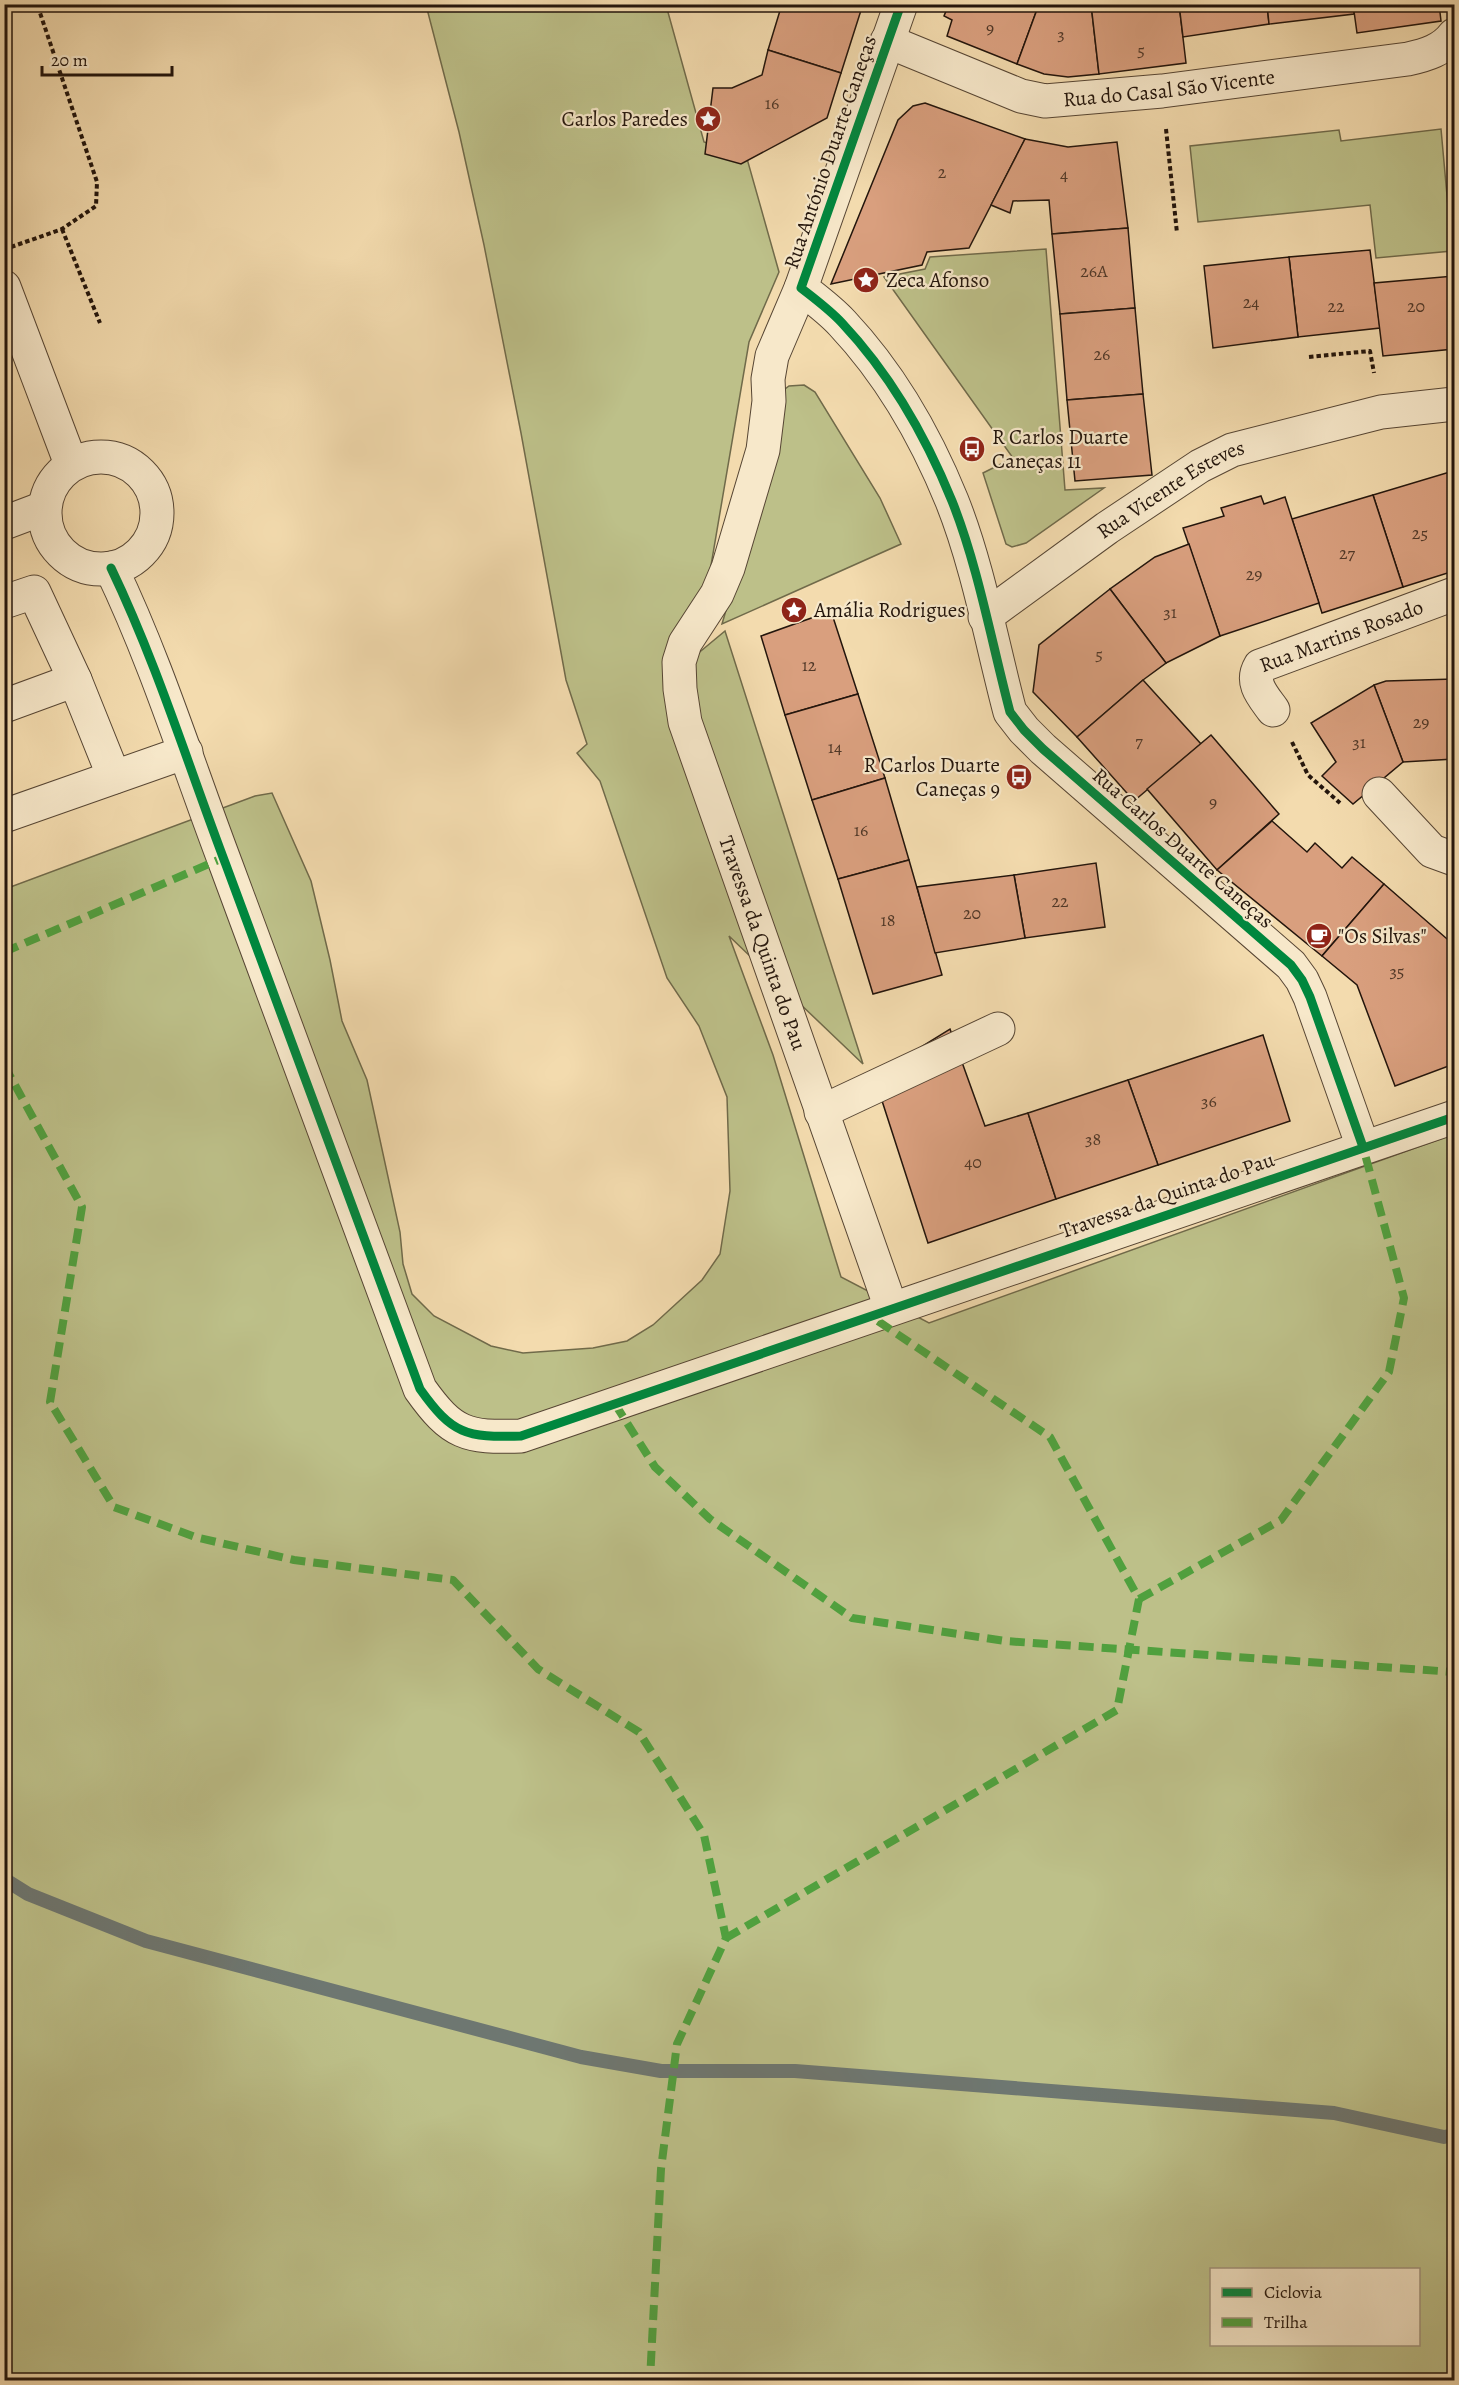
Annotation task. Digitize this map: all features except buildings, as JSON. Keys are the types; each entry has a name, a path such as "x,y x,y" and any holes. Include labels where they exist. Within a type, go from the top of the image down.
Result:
{"street":[{"name":"Rua António Duarte Caneças","path":"901,4 801,288 841,321 868,352 915,425 937,465 953,503 977,581"},
{"name":"Rua do Casal São Vicente","path":"887,41 1021,96 1045,101 1162,91 1408,59 1430,54 1449,42 1455,35"},
{"path":"4,287 71,464"},
{"name":"Travessa da Quinta do Pau","path":"801,288 772,356 763,450 728,568 717,594 685,643 679,663 680,689 685,722 891,1308 1455,1117"},
{"name":"Rua Vicente Esteves","path":"985,617 1107,528 1214,458 1258,442 1381,412 1455,404"},
{"path":"109,456 128,463 143,475 153,490 158,507 157,524 151,539 141,553 127,563 111,568 94,569 77,565 63,555 52,541 45,525 46,495 52,482 71,464 90,457 109,456"},
{"path":"4,523 44,508"},
{"path":"111,568 139,625 420,1389 437,1413 457,1429 490,1437 521,1436 891,1308"},
{"name":"Rua Carlos Duarte Caneças","path":"977,581 1010,712 1024,730 1291,965 1302,980 1363,1147"},
{"path":"4,602 34,592 75,680 114,777"},
{"name":"Rua Martins Rosado","path":"1273,710 1255,683 1260,666 1455,594"},
{"path":"4,706 75,680"},
{"path":"4,816 186,752"},
{"path":"1379,794 1432,851 1455,859"},
{"path":"821,1112 998,1029"}],"path":[{"path":"4,250 62,229 96,206 97,182 37,4"},
{"path":"1162,91 1177,233"},
{"path":"62,229 100,323"},
{"path":"1310,357 1370,351 1381,412"}],"green space":[{"path":"426,5 666,5 704,142 746,155 779,272 749,342 707,589 672,675 725,631 863,1064 729,936 773,1055 841,1277 929,1323 1454,1134 1454,2380 5,2380 5,889 255,796 272,793 311,881 342,1021 367,1080 400,1232 403,1264 412,1294 434,1316 491,1346 523,1353 593,1348 627,1341 653,1325 702,1280 720,1254 730,1191 727,1097 699,1026 667,978 600,781 577,753 587,744 566,680 484,245 459,132"},
{"path":"1441,129 1452,251 1376,258 1370,205 1198,222 1190,146 1339,130 1341,141"},
{"path":"1046,249 1065,490 1104,488 1026,543 1012,547 1006,544 983,473 1013,458 884,277 925,269 930,257"},
{"path":"804,385 815,392 880,498 901,544 722,624 771,456 777,395 789,386"}],"waterway":[{"path":"4,1879 28,1894 146,1941 581,2057 661,2071 795,2071 1334,2113 1444,2137 1454,2135"}],"marked path":[{"path":"4,952 223,858"},
{"path":"4,1065 82,1207 50,1402 114,1507 195,1537 294,1560 453,1580 538,1669 639,1732 704,1835 726,1938 677,2044 661,2169 650,2380"},
{"path":"1139,1599 1281,1520 1389,1372 1404,1298 1363,1147"},
{"path":"726,1938 1117,1710 1139,1599 1050,1437 869,1315"},
{"path":"615,1404 655,1467 710,1519 852,1618 1005,1641 1454,1672"}],"cycle path":[{"path":"901,4 801,288 837,318 876,363 905,407 931,453 952,501 970,552 1010,712 1043,749 1291,965 1302,980 1310,997 1363,1147"},
{"path":"111,568 158,678 420,1389 442,1416 462,1430 487,1436 521,1436 1454,1117"}],"place":[{"name":"Carlos Paredes","path":"708,119"},
{"name":"Zeca Afonso","path":"866,280"},
{"name":"R Carlos Duarte Caneças 11","path":"972,449"},
{"name":"Amália Rodrigues","path":"794,610"},
{"name":"R Carlos Duarte Caneças 9","path":"1019,777"},
{"name":"\"Os Silvas\"","path":"1319,936"}]}
